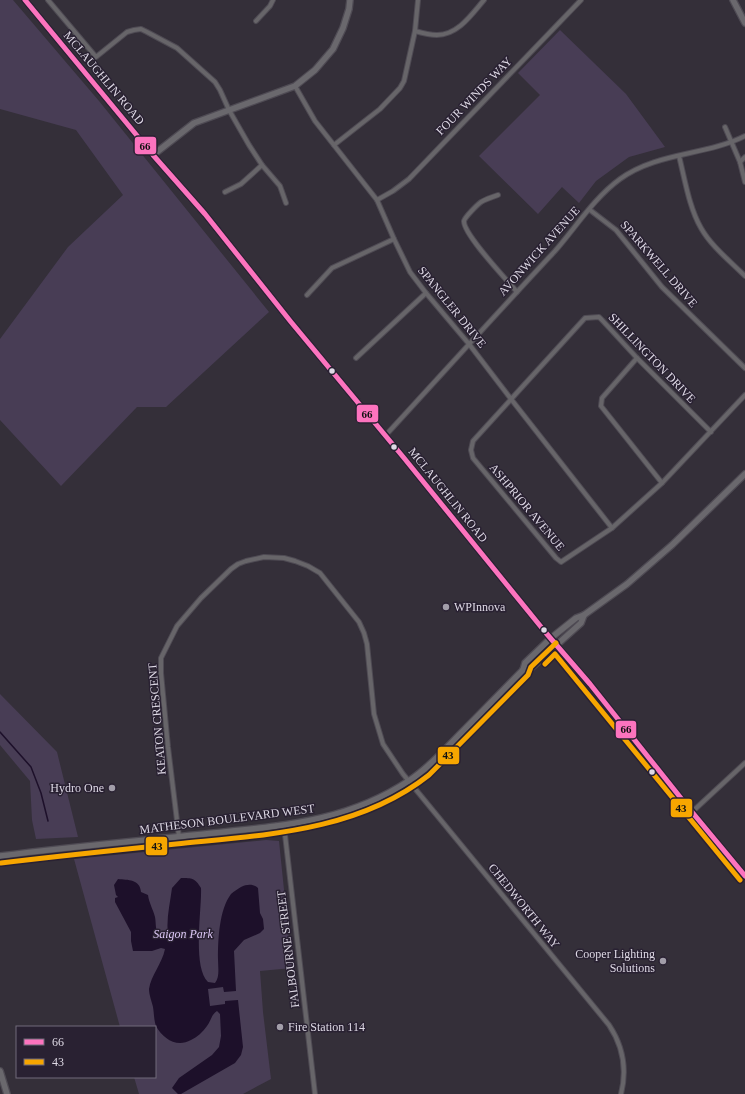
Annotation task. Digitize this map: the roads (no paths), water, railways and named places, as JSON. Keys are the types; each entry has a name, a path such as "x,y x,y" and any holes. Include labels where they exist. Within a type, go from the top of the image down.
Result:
{"street":[{"name":"MCLAUGHLIN ROAD","path":"25,0 153,155 205,214 291,322 600,697 745,876"},
{"path":"48,0 96,57 128,32 134,30 147,32 177,48 215,82 249,145 262,165 280,186 286,203"},
{"path":"256,21 270,6 272,0"},
{"path":"153,155 194,123 295,86 315,70 333,49 343,28 349,9 350,0"},
{"path":"334,145 380,109 400,88 404,81 415,31 418,0"},
{"path":"415,31 436,35 452,32 458,28 484,0"},
{"path":"733,0 745,23"},
{"name":"FOUR WINDS WAY","path":"377,200 393,192 409,179 578,1"},
{"name":"SPANGLER DRIVE","path":"295,86 315,121 377,200 410,272 470,344 612,528"},
{"path":"725,127 740,162 745,182"},
{"name":"AVONWICK AVENUE","path":"385,436 566,239 604,193 619,179 651,162 731,142 745,136"},
{"path":"679,156 692,206 700,227 708,238 745,276"},
{"path":"740,162 745,157"},
{"path":"225,192 241,184 262,165"},
{"path":"498,195 480,203 464,222 476,244 517,292"},
{"name":"SPARKWELL DRIVE","path":"590,210 611,226 662,287 745,368"},
{"path":"307,295 332,268 394,239"},
{"path":"356,358 426,293"},
{"name":"SHILLINGTON DRIVE","path":"511,399 585,318 599,317 637,358 711,432"},
{"path":"637,358 602,398 601,406 662,483"},
{"name":"ASHPRIOR AVENUE","path":"511,399 473,441 471,450 473,458 556,558 561,562 612,528 662,483 745,395"},
{"name":"MATHESON BOULEVARD WEST","path":"0,856 284,826 323,819 375,800 409,781 435,760 523,670 525,663 551,638 576,618 584,615 627,584 672,545 745,474"},
{"name":"KEATON CRESCENT","path":"179,837 167,741 161,658 177,626 201,598 231,569 246,561 264,557 284,558 295,560 308,566 320,574 359,622 367,644 374,714 383,744 409,781"},
{"name":"MATHESON BOULEVARD WEST","path":"523,670 531,668 581,623 584,615"},
{"path":"692,812 745,763"},
{"name":"CHEDWORTH WAY","path":"409,781 609,1026 620,1046 623,1061 624,1078 621,1094"},
{"name":"FALBOURNE STREET","path":"284,826 315,1094"},
{"path":"0,1071 7,1094"}],"waterway":[{"path":"0,732 31,767 41,793 48,821"}],"place":[{"name":"WPInnova","path":"446,607"},
{"name":"Hydro One","path":"112,788"},
{"name":"Cooper Lighting Solutions","path":"663,961"},
{"name":"Fire Station 114","path":"280,1027"}],"park label":[{"name":"Saigon Park","path":"183,934"}]}
